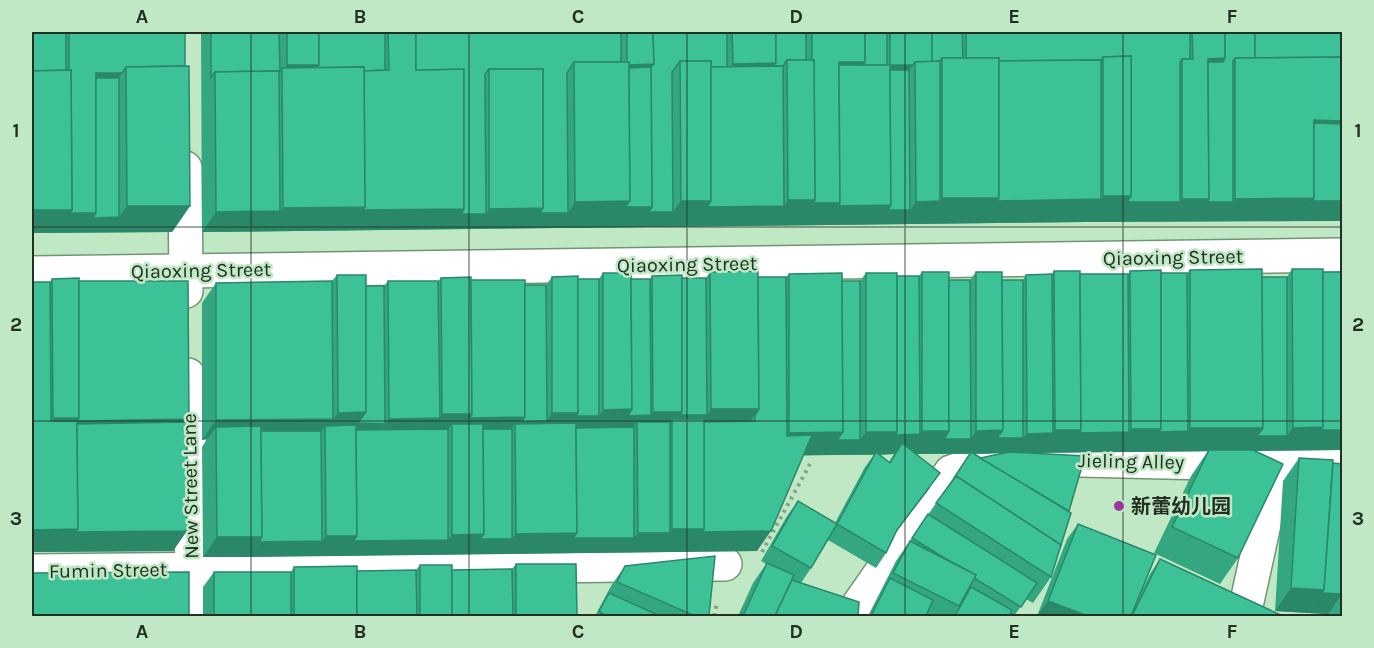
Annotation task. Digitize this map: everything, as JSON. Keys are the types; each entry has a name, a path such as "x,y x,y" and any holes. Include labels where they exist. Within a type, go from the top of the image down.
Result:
{"street":[{"name":"New Street Lane","path":"184,139 192,616"},
{"name":"Qiaoxing Street","path":"32,273 1342,255"},
{"name":"Jieling Alley","path":"855,616 855,610 951,472 996,458 1342,466"},
{"path":"1215,592 1257,611 1277,465"},
{"name":"Fumin Street","path":"32,571 741,562"}],"path":[{"path":"741,562 810,464"}],"building":[{"path":"32,32 66,32 66,70 32,71"},
{"path":"69,32 185,32 185,66 126,67 122,73 96,73 96,213 70,213 72,210"},
{"path":"211,32 279,32 280,71 215,72 211,77"},
{"path":"287,32 319,32 319,65 287,65"},
{"path":"319,32 385,32 385,70 364,71 364,67 317,68 319,65"},
{"path":"388,32 416,32 416,70 464,69 464,209 363,210 365,207 364,71 389,70"},
{"path":"416,32 621,32 621,62 574,62 567,73 568,213 540,213 543,208 543,69 489,69 485,74 486,214 461,214 464,209 464,69 416,70"},
{"path":"627,32 653,32 654,64 629,65 627,62"},
{"path":"653,32 727,32 727,67 711,67 711,61 680,61 672,72 673,212 649,212 652,207"},
{"path":"732,32 776,32 776,63 733,64"},
{"path":"776,32 806,32 806,60 787,60 783,66 773,66 776,63"},
{"path":"812,32 865,32 865,62 839,62 840,203 813,203 815,200"},
{"path":"865,32 887,32 887,65 863,65 865,62"},
{"path":"890,32 932,32 932,62 890,65"},
{"path":"932,32 962,32 963,58 942,58 940,61 932,62"},
{"path":"966,32 1190,32 1190,59 1182,59 1180,62 1180,202 1127,202 1131,196 1131,56 1103,57 1101,60 999,61 999,58 966,58"},
{"path":"1192,32 1225,32 1225,58 1208,59 1209,199 1182,199 1182,59 1193,59"},
{"path":"1225,32 1255,32 1255,58 1235,58 1233,61 1233,202 1207,202 1209,199 1208,62 1223,62"},
{"path":"1255,32 1342,32 1342,57 1255,58"},
{"path":"1131,56 1131,196 1103,196 1103,57"},
{"path":"1342,57 1342,121 1314,120 1314,198 1235,199 1235,58"},
{"path":"942,58 999,58 999,198 942,198"},
{"path":"787,60 814,60 815,200 788,200"},
{"path":"1101,60 1101,199 997,201 999,198 999,61"},
{"path":"680,61 711,61 711,201 681,201"},
{"path":"940,61 940,201 916,202 915,62"},
{"path":"574,62 629,62 630,201 575,202"},
{"path":"839,65 890,65 891,205 838,206 840,203"},
{"path":"189,66 190,206 127,206 126,67"},
{"path":"783,66 784,206 707,207 711,201 711,67"},
{"path":"364,67 365,207 283,208 282,68"},
{"path":"651,67 652,207 625,207 630,201 629,68"},
{"path":"489,69 543,69 543,208 489,209"},
{"path":"71,70 72,210 32,210 32,71"},
{"path":"890,70 909,70 910,210 888,210 891,205"},
{"path":"279,71 280,211 216,212 215,72"},
{"path":"96,78 119,78 119,217 93,218 96,213"},
{"path":"1314,123 1342,124 1342,201 1312,201 1314,198"},
{"path":"1262,269 1263,428 1190,428 1190,270"},
{"path":"1292,269 1323,269 1323,427 1293,428"},
{"path":"1161,270 1161,429 1131,429 1130,271"},
{"path":"758,271 759,409 711,409 710,272"},
{"path":"1054,271 1080,271 1081,430 1055,430"},
{"path":"922,272 949,272 949,431 922,431"},
{"path":"976,272 1002,272 1003,430 976,431"},
{"path":"1323,272 1342,272 1342,430 1321,430 1323,427"},
{"path":"603,273 631,273 632,409 603,410"},
{"path":"842,273 843,432 789,433 789,274"},
{"path":"866,273 897,273 897,432 866,432"},
{"path":"1161,273 1187,273 1188,431 1159,432 1161,429"},
{"path":"1052,274 1053,433 1027,434 1026,275"},
{"path":"1080,274 1128,274 1129,432 1079,433 1081,430"},
{"path":"337,275 366,275 366,412 338,413"},
{"path":"682,275 682,412 653,412 652,276"},
{"path":"578,276 578,413 552,413 552,277"},
{"path":"897,276 919,276 920,434 895,435 897,432"},
{"path":"471,277 472,414 442,414 441,278"},
{"path":"758,277 786,277 787,436 812,435 771,531 702,532 704,529 704,422 755,421 755,415 759,409"},
{"path":"1262,277 1287,277 1287,436 1257,436 1263,428"},
{"path":"79,278 79,418 53,418 52,279"},
{"path":"682,278 706,278 707,415 680,415 682,412"},
{"path":"578,279 599,279 599,416 576,416 578,413"},
{"path":"631,279 650,279 651,415 628,416 632,409"},
{"path":"471,280 525,280 525,417 470,418 472,414"},
{"path":"949,280 970,280 971,439 944,439 949,431"},
{"path":"1002,280 1023,280 1023,438 997,438 1003,430"},
{"path":"79,281 188,281 189,419 77,421 79,418"},
{"path":"332,281 333,419 216,420 216,283"},
{"path":"388,281 438,281 440,418 389,419"},
{"path":"842,281 860,281 860,440 837,440 843,432"},
{"path":"32,282 50,282 51,421 77,421 78,529 32,530"},
{"path":"525,285 546,285 547,421 521,422 525,417"},
{"path":"366,286 384,286 385,424 358,423 366,412"},
{"path":"672,419 704,419 704,529 672,529"},
{"path":"187,422 187,531 76,532 78,529 77,424"},
{"path":"637,422 670,422 670,533 638,533"},
{"path":"576,423 577,533 516,534 515,424"},
{"path":"452,424 483,424 484,534 452,535"},
{"path":"356,425 357,536 326,536 325,426"},
{"path":"261,426 262,537 217,537 216,427"},
{"path":"634,427 634,538 573,538 577,533 576,428"},
{"path":"448,429 448,540 353,541 357,536 356,430"},
{"path":"483,429 512,429 512,539 480,539 484,534"},
{"path":"261,431 321,431 322,541 259,542 262,537"},
{"path":"902,443 940,473 897,530 886,553 837,524 876,452 890,463"},
{"path":"1209,450 1253,450 1283,464 1238,558 1172,527"},
{"path":"971,452 1071,513 1061,545 956,476 954,478"},
{"path":"1009,452 1085,456 1069,511 980,458"},
{"path":"1299,458 1333,460 1324,590 1291,588"},
{"path":"1333,463 1342,464 1342,594 1322,593"},
{"path":"956,476 1061,545 1051,577 936,503"},
{"path":"798,501 837,524 811,568 772,546"},
{"path":"928,514 1037,583 1021,607 974,578 976,575 912,538"},
{"path":"1078,524 1156,555 1131,616 1088,616 1048,601"},
{"path":"910,541 976,575 959,606 893,573"},
{"path":"715,556 709,616 695,616 617,582 625,566"},
{"path":"1160,559 1283,616 1132,616"},
{"path":"767,563 794,575 775,616 743,616"},
{"path":"516,564 576,564 577,616 516,616"},
{"path":"420,565 452,565 452,616 420,616"},
{"path":"357,566 357,616 294,616 294,567"},
{"path":"512,569 513,616 452,616 452,570"},
{"path":"416,570 417,616 357,616 357,571"},
{"path":"189,572 189,616 32,616 32,573"},
{"path":"214,572 291,572 291,616 214,616"},
{"path":"890,578 933,600 926,616 871,616"},
{"path":"792,580 859,602 858,616 775,616"},
{"path":"971,587 1012,610 1009,616 955,616"},
{"path":"609,593 660,616 606,616 599,611"}],"place":[{"name":"新蕾幼儿园","path":"1119,506"}]}
